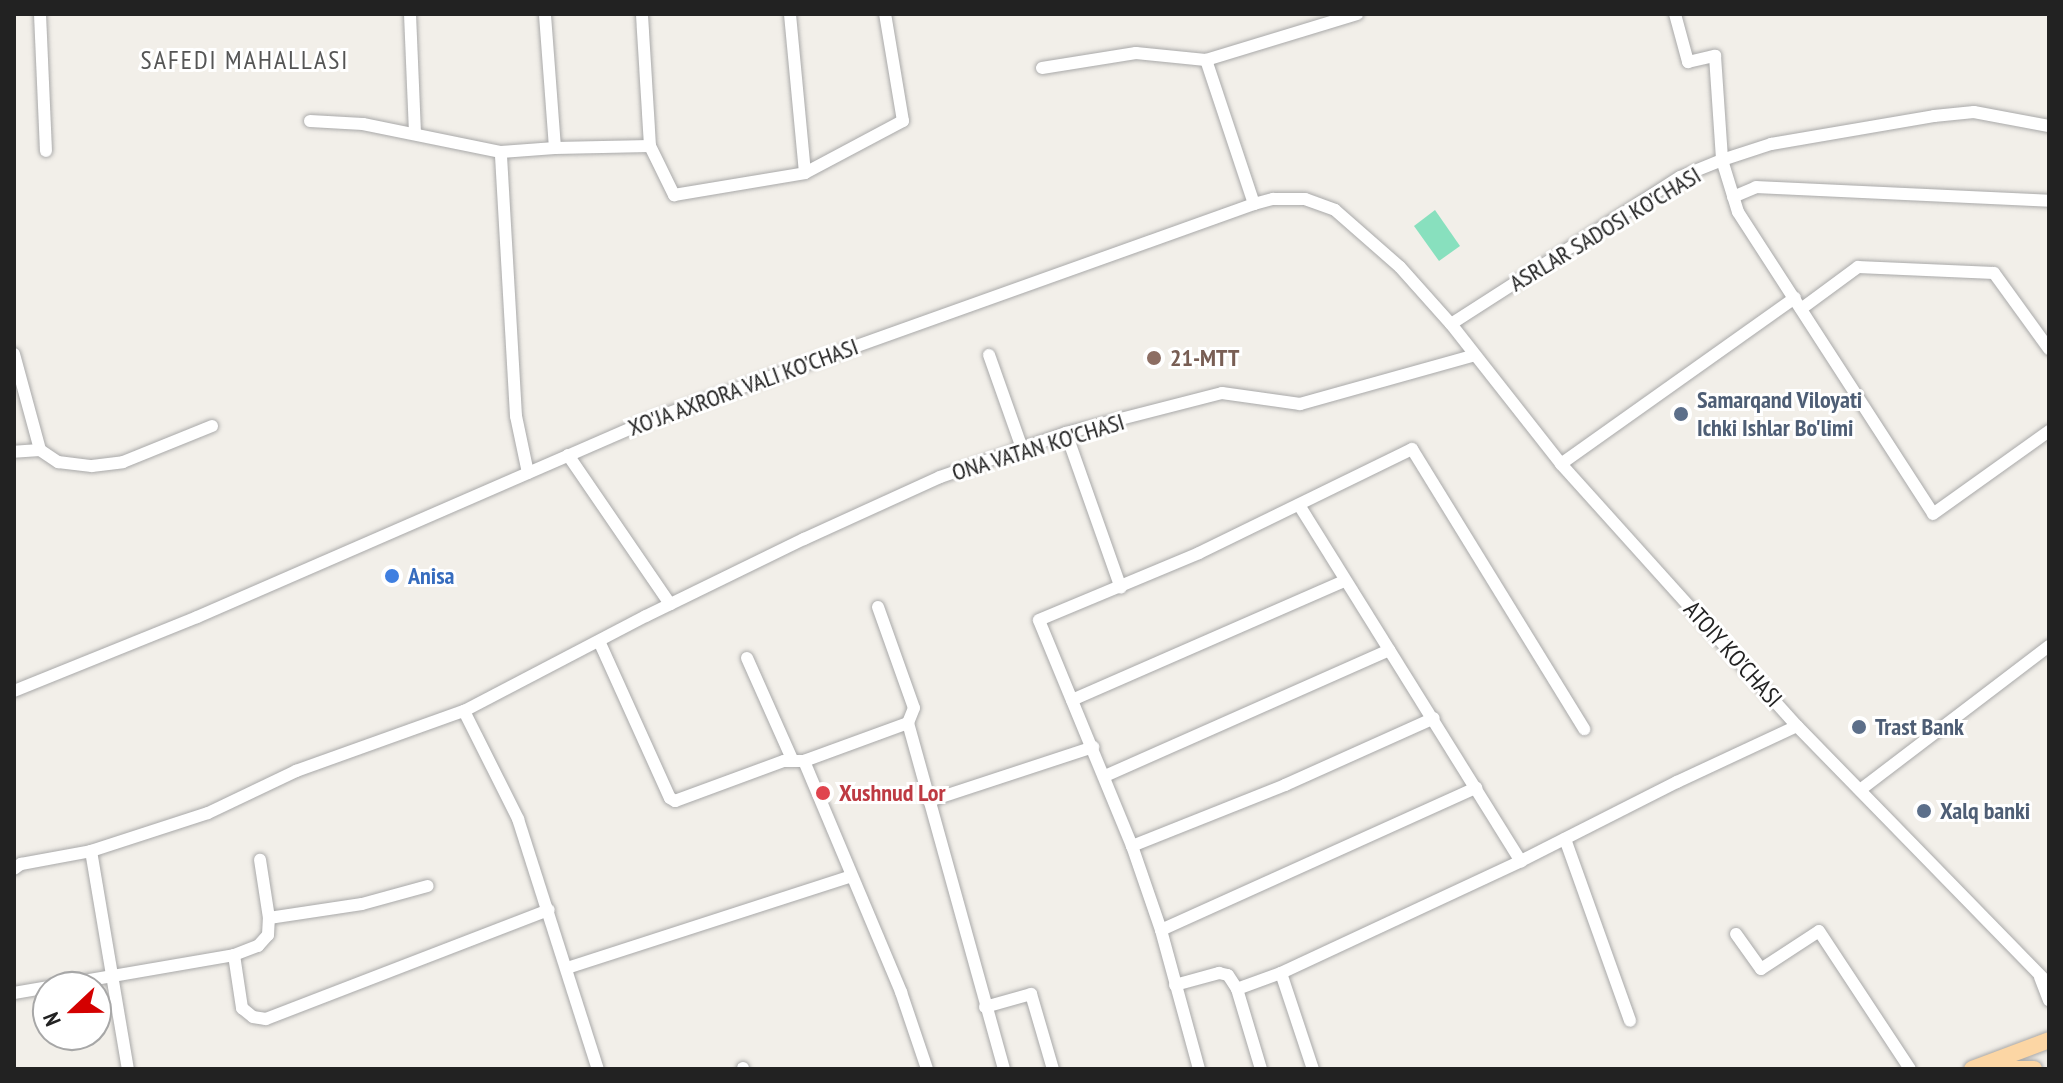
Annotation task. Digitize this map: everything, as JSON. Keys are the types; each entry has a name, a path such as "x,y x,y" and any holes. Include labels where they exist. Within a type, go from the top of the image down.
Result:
{"main road":[{"path":"1972,1069 2049,1040"},
{"path":"2049,1047 2049,1054"},
{"path":"2007,1069 2034,1069"}],"street":[{"path":"40,14 46,151"},
{"path":"410,14 415,133"},
{"path":"545,14 555,148"},
{"path":"642,14 650,146 674,195 805,173 903,121 885,14"},
{"path":"790,14 805,173"},
{"path":"1042,68 1136,53 1206,60 1357,14"},
{"path":"1675,14 1688,62 1715,56 1722,160 1738,212 1933,514 2049,431"},
{"path":"1206,60 1254,204"},
{"name":"ASRLAR SADOSI KO'CHASI","path":"1451,324 1680,177 1722,160 1771,144 1934,116 1974,112 2049,126"},
{"path":"310,121 363,124 501,152 650,146"},
{"path":"501,152 516,416 528,473"},
{"path":"1733,197 1756,187 2049,201"},
{"name":"XO'JA AXRORA VALI KO'CHASI","path":"14,690 197,617 686,406 1254,204 1290,198 1320,202 1335,210 1400,267 1451,324"},
{"path":"1561,464 1858,267 1994,273 2049,349"},
{"name":"ATOIY KO'CHASI","path":"1451,324 1472,356 1561,464 1797,726 2049,984"},
{"path":"14,354 40,450"},
{"path":"989,355 1022,448"},
{"name":"ONA VATAN KO'CHASI","path":"14,869 21,864 91,851 208,813 296,771 464,711 670,604 940,477 1022,448 1066,433 1222,393 1300,404 1472,356"},
{"path":"14,452 40,450 58,462 92,466 123,462 212,426"},
{"path":"1066,433 1121,588"},
{"path":"1199,1069 1161,930 1132,846 1039,620 1121,588 1412,449 1584,729"},
{"path":"568,455 670,604"},
{"path":"1299,505 1521,861"},
{"path":"1072,700 1344,581"},
{"path":"878,607 914,708 908,723 1004,1069"},
{"path":"599,641 670,798 675,801 908,723"},
{"path":"1860,790 2049,646"},
{"path":"1105,776 1389,650"},
{"path":"747,658 852,876 901,992 927,1069"},
{"path":"464,711 518,819 598,1069"},
{"path":"1132,846 1285,785 1434,718"},
{"path":"1237,989 1281,973 1521,861 1797,726"},
{"path":"929,801 1093,747"},
{"path":"1161,930 1476,788"},
{"path":"1565,839 1630,1021"},
{"path":"91,851 111,971"},
{"path":"128,1069 112,976 234,955 258,946 268,935 269,918 260,860"},
{"path":"567,968 852,876"},
{"path":"269,918 362,904 428,886"},
{"path":"234,955 242,1008 253,1017 266,1019 549,910"},
{"path":"1736,934 1761,969 1819,931 1910,1069"},
{"name":"ATOIY KO'CHASI","path":"2035,967 2049,1000"},
{"path":"1175,985 1219,973 1228,975 1237,989 1261,1069"},
{"path":"1281,973 1313,1069"},
{"path":"985,1007 1031,994 1053,1069"}],"green space":[{"path":"1435,210 1460,246 1439,261 1414,226"}],"place":[{"name":"21-MTT","path":"1154,358"},
{"name":"Samarqand Viloyati Ichki Ishlar Bo'limi","path":"1681,414"},
{"name":"Anisa","path":"392,576"},
{"name":"Trast Bank","path":"1859,727"},
{"name":"Xushnud Lor","path":"823,793"},
{"name":"Xalq banki","path":"1924,811"}],"district":[{"name":"SAFEDI MAHALLASI","path":"245,60"}]}
